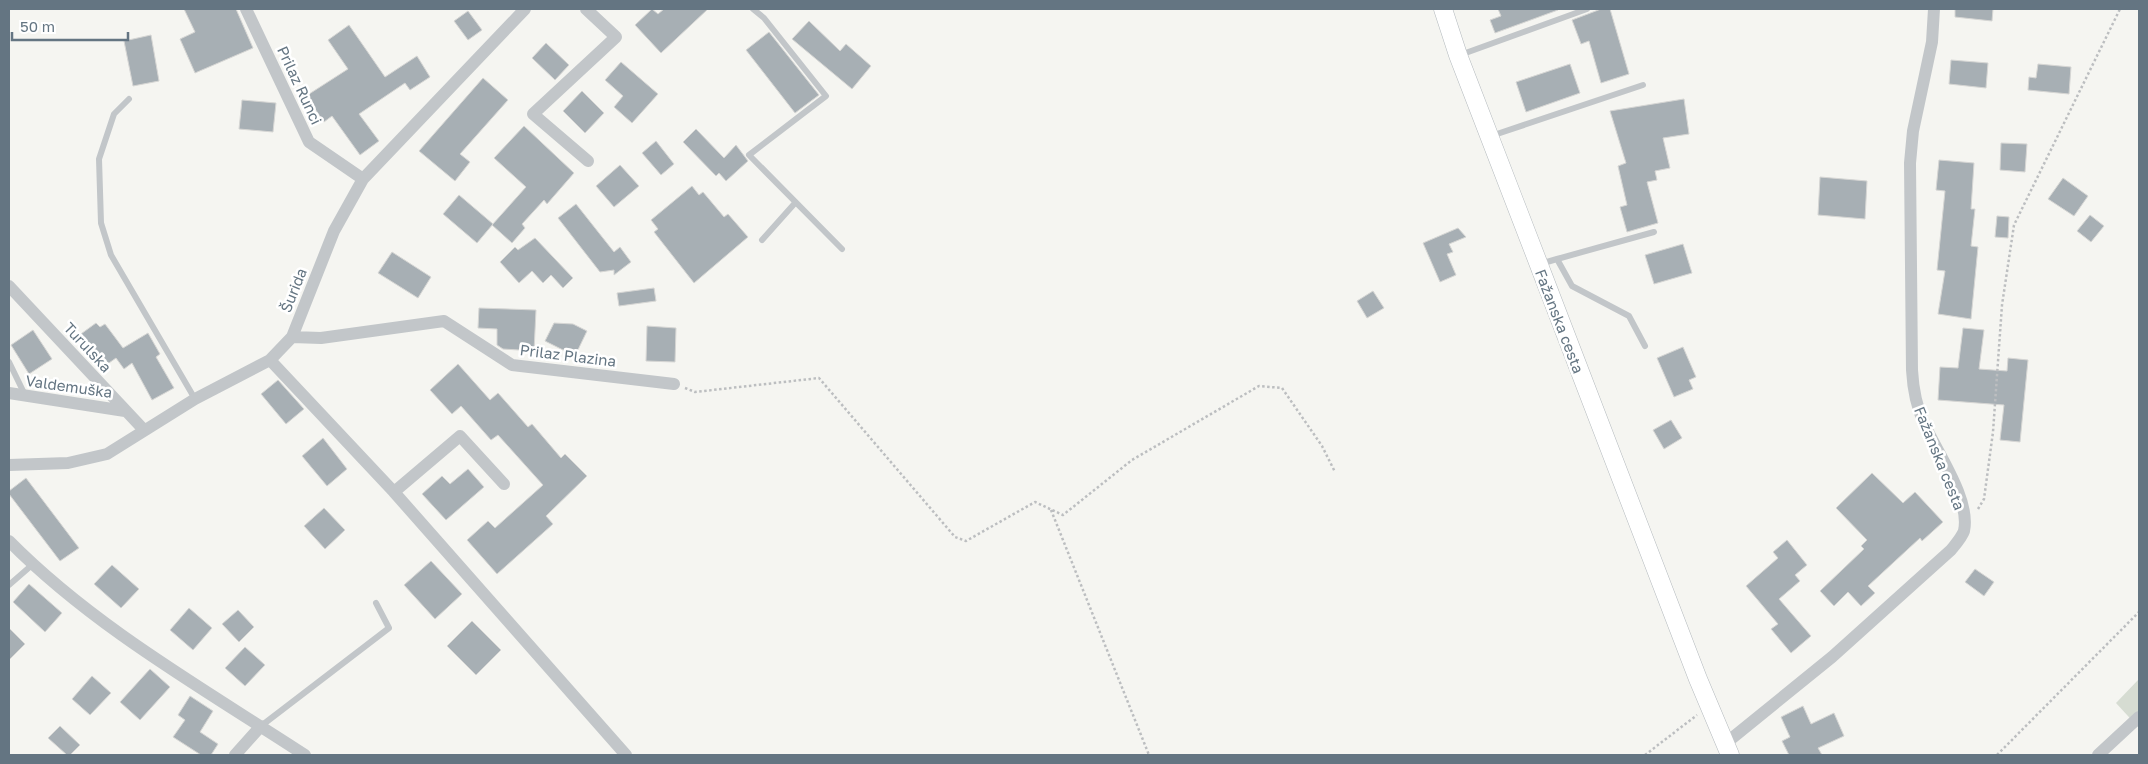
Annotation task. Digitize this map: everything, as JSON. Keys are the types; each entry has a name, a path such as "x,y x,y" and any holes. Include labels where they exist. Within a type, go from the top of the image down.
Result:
{"main road":[{"name":"Fažanska cesta","path":"1443,9 1458,56 1728,749"}],"street":[{"name":"Prilaz Runci","path":"246,9 309,142 363,179"},
{"name":"Šurida","path":"9,465 68,462 107,454 195,399 270,360 292,337 334,231 363,179 524,9"},
{"path":"586,9 616,37 533,114 588,161"},
{"name":"Fažanska cesta","path":"1728,749 1951,550 1964,532 1964,514 1956,488 1923,422 1914,391 1912,370 1910,163 1913,131 1932,42 1934,9"},
{"name":"Turulska","path":"9,286 144,430"},
{"name":"Prilaz Plazina","path":"292,337 321,338 444,321 512,365 674,384"},
{"path":"270,360 394,492 626,755"},
{"name":"Valdemuška","path":"9,393 125,411"},
{"path":"394,492 460,436 504,484"},
{"path":"9,541 32,565 123,635 305,755"},
{"path":"2098,755 2139,717"},
{"path":"235,755 261,726"}],"lane":[{"path":"753,9 764,18 826,96 749,155 842,249"},
{"path":"1458,56 1587,9"},
{"path":"1490,136 1643,85"},
{"path":"129,99 114,114 99,159 100,223 110,255 195,399"},
{"path":"762,240 795,203"},
{"path":"1539,265 1654,232"},
{"path":"1557,259 1572,286 1629,316 1645,346"},
{"path":"9,362 25,396"},
{"path":"9,585 32,565"},
{"path":"261,726 389,628 376,603"}],"path":[{"path":"1964,532 1984,499 1993,432 2002,305 2014,225 2120,9"},
{"path":"674,384 694,392 819,378 955,537 966,541 1035,502 1063,516 1132,460 1259,386 1282,388 1322,446 1335,472"},
{"path":"1051,510 1149,755"},
{"path":"1997,755 2139,612"},
{"path":"1644,755 1709,704"}],"shaded area":[{"path":"2139,679 2139,728 2116,703"}],"building":[{"path":"184,9 236,9 253,48 195,73 180,39 195,32"},
{"path":"652,9 658,14 664,9 708,9 661,53 635,25"},
{"path":"1498,9 1558,10 1495,33 1490,20 1501,16"},
{"path":"1601,9 1610,9 1629,74 1601,83 1589,41 1581,44 1572,20"},
{"path":"1955,9 1993,9 1992,21 1955,17"},
{"path":"468,11 482,30 468,40 454,21"},
{"path":"809,21 840,51 846,44 871,66 852,89 792,39"},
{"path":"349,25 385,77 417,56 430,77 410,90 405,83 359,114 379,141 360,155 332,116 324,122 306,96 348,69 328,40"},
{"path":"769,32 819,95 795,113 746,50"},
{"path":"151,35 159,81 133,86 124,41"},
{"path":"546,43 569,65 555,80 532,58"},
{"path":"1951,60 1988,63 1986,88 1949,84"},
{"path":"621,62 658,94 632,123 614,107 623,96 605,80"},
{"path":"1570,64 1580,93 1526,112 1516,82"},
{"path":"2038,64 2071,67 2069,94 2028,90 2029,77 2036,78"},
{"path":"483,78 508,100 460,154 470,162 455,181 419,151"},
{"path":"582,91 604,113 585,133 563,111"},
{"path":"1684,99 1689,134 1663,138 1670,168 1655,171 1657,180 1647,182 1658,223 1627,232 1620,207 1627,205 1618,166 1626,163 1610,111"},
{"path":"242,100 276,103 273,132 239,129"},
{"path":"524,126 574,173 547,204 544,200 522,224 525,228 512,243 492,225 526,187 494,158"},
{"path":"696,129 724,158 736,145 748,161 726,181 719,173 716,176 683,142"},
{"path":"656,141 674,164 661,175 642,153"},
{"path":"2001,143 2027,144 2025,172 2000,170"},
{"path":"1939,160 1974,163 1971,209 1975,209 1971,246 1978,247 1971,319 1938,314 1945,271 1937,270 1945,191 1936,190"},
{"path":"620,165 639,186 614,207 596,186"},
{"path":"1820,177 1867,181 1865,219 1818,215"},
{"path":"2063,178 2088,196 2074,216 2048,199"},
{"path":"692,186 699,195 703,192 724,217 728,214 748,237 694,283 654,232 658,229 651,220"},
{"path":"459,195 493,224 477,243 443,214"},
{"path":"576,204 614,252 620,247 631,262 614,275 614,270 600,272 558,218"},
{"path":"2090,215 2104,226 2091,242 2077,231"},
{"path":"1997,216 2009,217 2008,238 1995,237"},
{"path":"1458,228 1466,237 1449,244 1453,252 1447,254 1456,275 1440,282 1423,243"},
{"path":"535,238 573,278 563,288 551,275 543,283 532,271 519,283 500,262 515,247 518,250"},
{"path":"1683,244 1692,273 1654,284 1645,255"},
{"path":"392,252 431,277 418,298 378,273"},
{"path":"654,288 656,301 619,306 617,293"},
{"path":"1373,291 1384,308 1367,318 1357,301"},
{"path":"479,308 536,310 534,351 503,349 497,345 497,329 478,328"},
{"path":"96,323 100,327 105,324 123,348 148,333 160,354 156,357 174,388 152,400 132,363 124,369 116,358 99,370 74,339"},
{"path":"554,323 573,324 587,331 575,356 545,341"},
{"path":"647,326 676,328 675,362 646,361"},
{"path":"1963,328 1984,330 1979,369 2007,371 2008,358 2028,360 2020,442 2000,440 2004,405 1938,400 1940,367 1958,368"},
{"path":"33,330 52,359 29,374 11,345"},
{"path":"1683,347 1696,377 1689,380 1693,389 1674,397 1657,358"},
{"path":"458,364 490,400 498,393 528,427 532,424 561,458 565,454 587,476 546,516 553,524 497,574 467,540 488,521 495,528 543,485 498,435 491,440 461,406 452,414 430,390"},
{"path":"278,380 304,409 286,424 261,394"},
{"path":"1671,420 1682,438 1664,449 1653,430"},
{"path":"323,438 347,469 327,486 302,456"},
{"path":"468,469 484,487 446,520 422,494 442,476 450,484"},
{"path":"1872,473 1903,503 1915,492 1943,522 1922,541 1920,538 1868,586 1875,593 1861,606 1848,592 1834,606 1820,591 1864,549 1861,546 1867,540 1836,508"},
{"path":"26,478 79,548 60,561 9,494 9,491"},
{"path":"324,508 345,530 325,549 304,526"},
{"path":"1787,540 1807,565 1795,575 1800,581 1779,599 1811,636 1791,653 1771,629 1778,624 1746,586 1778,558 1773,552"},
{"path":"431,561 462,594 435,619 404,585"},
{"path":"112,565 139,589 121,608 94,584"},
{"path":"1975,569 1994,582 1984,596 1965,582"},
{"path":"29,584 62,613 45,632 13,602"},
{"path":"189,608 212,628 193,650 170,630"},
{"path":"238,610 254,627 239,642 222,624"},
{"path":"472,621 501,650 476,675 447,646"},
{"path":"9,628 25,644 9,660"},
{"path":"245,647 265,665 245,686 225,668"},
{"path":"150,669 170,687 140,720 120,702"},
{"path":"92,676 111,693 90,715 72,699"},
{"path":"190,696 213,711 200,732 218,744 211,755 201,755 173,737 185,720 178,715"},
{"path":"1803,706 1811,724 1834,713 1844,736 1818,748 1822,755 1789,755 1782,741 1790,737 1781,717"},
{"path":"60,726 80,745 70,755 67,755 48,738"}]}
